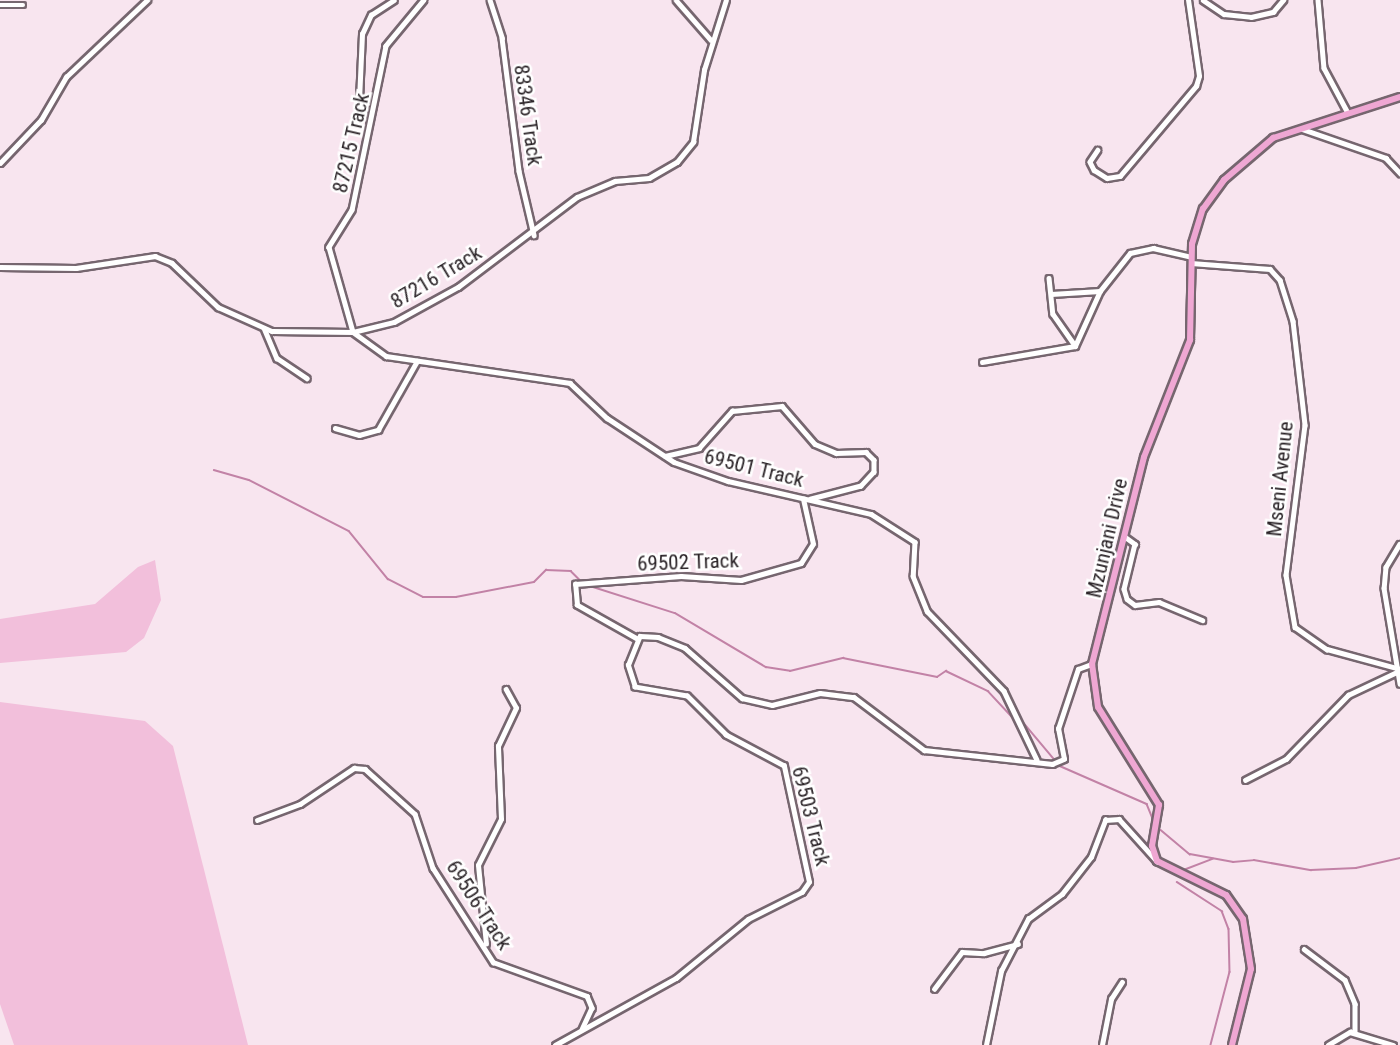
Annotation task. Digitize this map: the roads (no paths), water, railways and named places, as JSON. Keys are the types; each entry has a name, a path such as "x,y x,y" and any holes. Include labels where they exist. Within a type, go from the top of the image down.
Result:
{"main road":[{"name":"Mzunjani Drive","path":"1157,861 1152,846 1159,805 1098,707 1092,664 1150,435 1190,340 1191,260 1197,219 1216,189 1257,148 1300,127 1347,111 1400,97"},
{"path":"1157,861 1226,895 1243,919 1251,969 1232,1045"}],"street":[{"path":"0,163 41,120 66,76 147,0"},
{"path":"359,100 362,34 371,15 394,0"},
{"name":"87215 Track","path":"353,332 329,247 352,210 386,46 424,0"},
{"name":"83346 Track","path":"490,0 502,38 519,171 534,235"},
{"path":"676,0 711,40"},
{"name":"87216 Track","path":"0,267 76,268 136,256 163,258 209,301 264,328 353,332 420,310 534,235 577,197 615,181 649,178 677,162 697,129 711,40 726,0"},
{"path":"1098,150 1092,168 1107,178 1120,176 1198,83 1188,0"},
{"path":"1203,0 1224,14 1251,17 1274,12 1283,0"},
{"path":"1318,0 1324,68 1347,111"},
{"path":"0,5 23,5"},
{"path":"1300,127 1386,158 1400,173"},
{"name":"Mseni Avenue","path":"1075,346 1100,291 1131,253 1153,248 1191,260 1269,269 1280,280 1293,321 1305,425 1286,575 1295,627 1327,649 1398,670"},
{"path":"982,362 1075,346 1056,321 1050,278"},
{"path":"1051,294 1100,291"},
{"path":"264,328 277,358 307,378"},
{"name":"69501 Track","path":"353,332 381,355 570,383 607,418 662,456 728,481 803,499 857,508 915,543 913,576 927,611 1004,691 1037,760"},
{"path":"336,428 359,435 378,430 417,361"},
{"path":"662,456 689,455 734,411 782,406 814,444 836,453 866,452 874,462 874,472 861,486 811,499"},
{"name":"69502 Track","path":"637,639 573,600 579,580 741,580 801,563 813,544 803,499"},
{"path":"1124,536 1135,544 1124,588 1127,599 1135,605 1159,602 1202,620"},
{"path":"1400,544 1386,567 1384,588 1400,684"},
{"path":"637,639 658,636 680,645 742,698 772,705 820,693 854,697 924,750 1063,762 1059,721 1077,669 1092,664"},
{"name":"69503 Track","path":"555,1045 682,974 748,920 802,892 809,882 784,765 726,735 687,696 635,687 627,673 637,639"},
{"path":"1245,780 1286,759 1348,695 1398,670"},
{"path":"487,946 478,865 501,819 498,746 516,708 506,690"},
{"name":"69506 Track","path":"257,820 300,804 354,768 365,769 415,814 434,868 487,946 489,958 500,966 588,997 591,1009 580,1031"},
{"path":"986,1045 997,977 1018,944 1028,920 1062,894 1091,857 1107,818 1119,819 1157,861"},
{"path":"934,989 962,952 984,953 1018,944"},
{"path":"1304,949 1345,980 1355,1004 1355,1032"},
{"path":"1102,1045 1111,999 1122,982"},
{"path":"1328,1045 1355,1032 1393,1045"}],"waterway":[{"path":"214,470 249,480 349,531 388,579 423,597 456,597 534,582 546,570 571,571 581,581"},
{"path":"587,585 675,613 766,667 790,671 843,658 937,677 946,671 988,691 1015,720"},
{"path":"1023,722 1055,760"},
{"path":"1060,766 1147,804 1154,821"},
{"path":"1161,830 1190,854 1233,862 1254,860 1311,870 1356,868 1400,858"},
{"path":"1181,871 1213,859"},
{"path":"1177,882 1222,911 1229,929 1230,972 1211,1045"}]}
